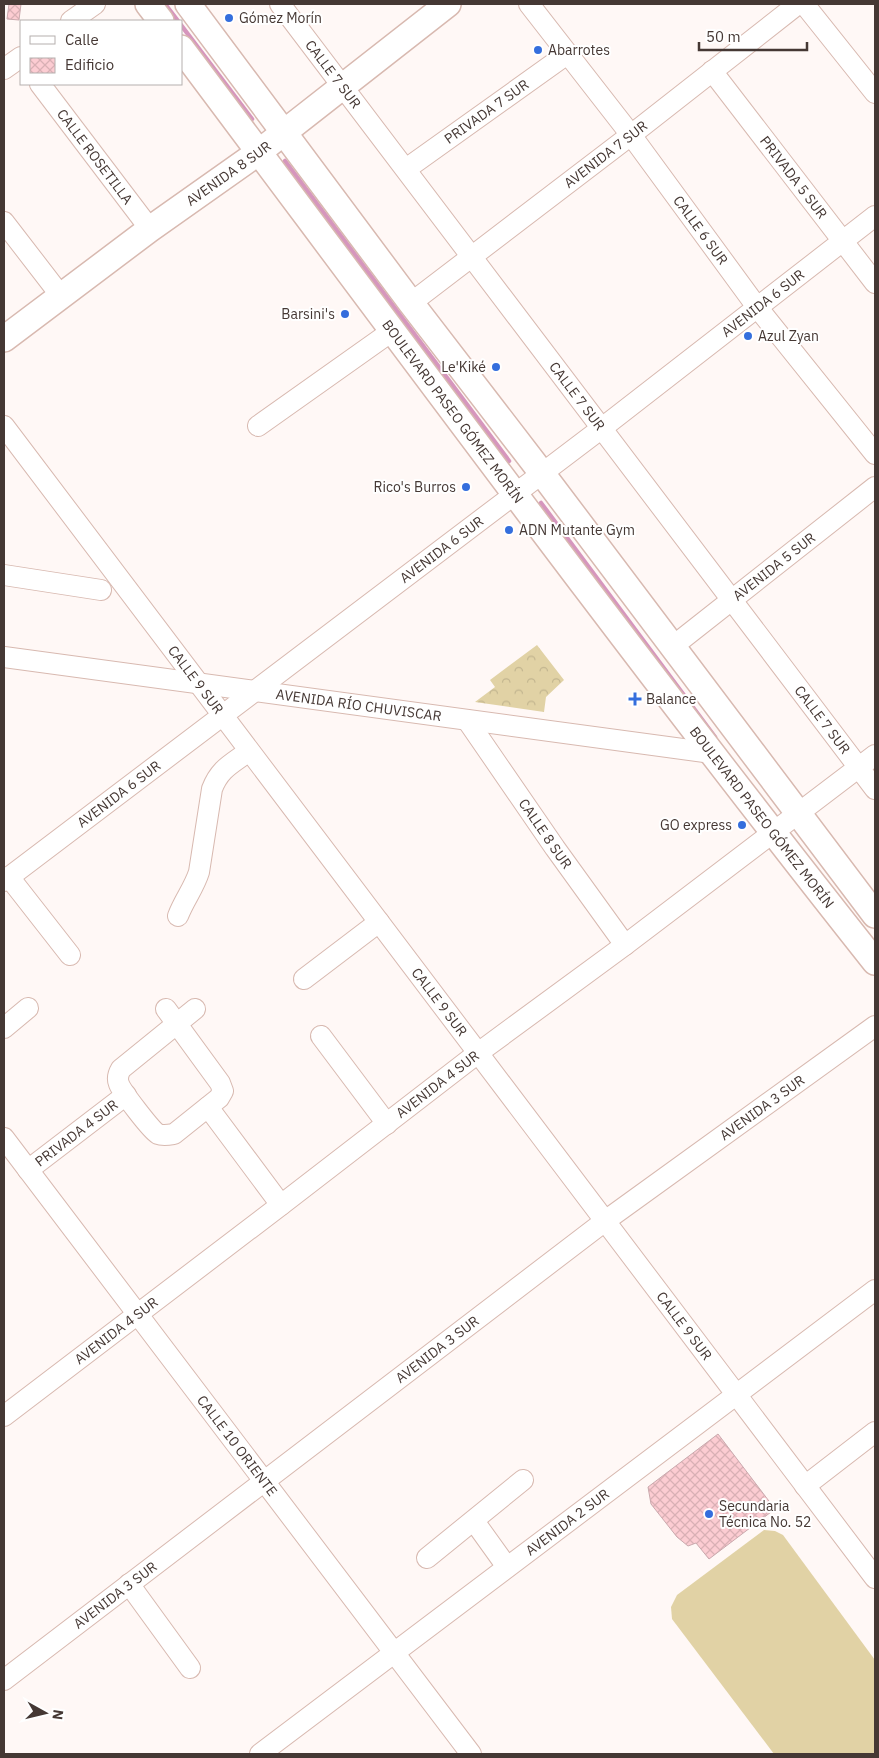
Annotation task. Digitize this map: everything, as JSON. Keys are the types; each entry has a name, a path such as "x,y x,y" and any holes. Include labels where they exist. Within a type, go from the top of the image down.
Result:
{"main road":[{"path":"148,4 160,20"},
{"path":"188,4 411,303 875,915"},
{"name":"AVENIDA 8 SUR","path":"4,338 150,229 259,152 448,4"},
{"name":"BOULEVARD PASEO GÓMEZ MORÍN","path":"182,49 514,494 773,833 875,962"},
{"path":"712,753 733,758 769,774"}],"street":[{"path":"72,20 95,4"},
{"name":"CALLE 7 SUR","path":"280,4 875,789"},
{"name":"CALLE 6 SUR","path":"529,4 631,135 757,307 875,454"},
{"name":"AVENIDA 7 SUR","path":"411,303 631,135 798,4"},
{"path":"804,4 875,93"},
{"name":"PRIVADA 7 SUR","path":"406,169 567,54"},
{"path":"4,70 20,59"},
{"name":"PRIVADA 5 SUR","path":"712,71 875,284"},
{"name":"CALLE ROSETILLA","path":"41,85 150,229"},
{"name":"AVENIDA 6 SUR","path":"6,879 541,472 602,428 875,216"},
{"path":"4,222 61,296"},
{"path":"258,426 392,331"},
{"name":"CALLE 9 SUR","path":"4,426 875,1577"},
{"name":"AVENIDA 5 SUR","path":"672,647 875,487"},
{"path":"7,572 101,590"},
{"name":"AVENIDA RÍO CHUVISCAR","path":"4,657 712,753"},
{"name":"CALLE 8 SUR","path":"467,720 555,848 625,945"},
{"path":"178,916 182,904 196,882 199,872 212,789 217,777 222,770 249,751"},
{"name":"AVENIDA 4 SUR","path":"4,1416 281,1206 478,1053 625,945 875,755"},
{"path":"6,879 70,955"},
{"path":"304,979 379,922"},
{"path":"4,1028 28,1008"},
{"path":"171,1016 220,1083 223,1092 219,1098 174,1134 162,1135 157,1134 126,1096 118,1082 120,1069 171,1016 194,1009"},
{"name":"AVENIDA 3 SUR","path":"4,1680 605,1221 875,1026"},
{"path":"321,1036 387,1124"},
{"name":"PRIVADA 4 SUR","path":"28,1170 126,1096"},
{"path":"208,1107 281,1206"},
{"name":"CALLE 10 ORIENTE","path":"4,1138 394,1653 461,1751"},
{"name":"AVENIDA 2 SUR","path":"260,1754 875,1290"},
{"path":"805,1486 875,1432"},
{"path":"427,1558 523,1480"},
{"path":"474,1521 508,1568"},
{"path":"129,1584 190,1668"}],"green space":[{"path":"537,645 564,680 546,697 544,712 475,702 495,687 490,680"},
{"path":"764,1530 775,1531 783,1535 875,1660 875,1754 774,1754 672,1619 671,1607 677,1595"}],"building":[{"path":"9,4 21,4 19,20 7,19"},
{"path":"718,1434 775,1509 709,1559 696,1543 688,1546 677,1537 651,1504 648,1487"}],"waterway":[{"path":"165,4 177,20"},
{"path":"182,26 252,119"},
{"path":"285,161 509,461"},
{"path":"541,503 715,737"}],"place":[{"name":"Gómez Morín","path":"229,18"},
{"name":"Abarrotes","path":"538,50"},
{"name":"Barsini's","path":"345,314"},
{"name":"Azul Zyan","path":"748,336"},
{"name":"Le'Kiké","path":"496,367"},
{"name":"Rico's Burros","path":"466,487"},
{"name":"ADN Mutante Gym","path":"509,530"},
{"name":"Balance","path":"635,699"},
{"name":"GO express","path":"742,825"},
{"name":"Secundaria Técnica No. 52","path":"709,1514"}]}
